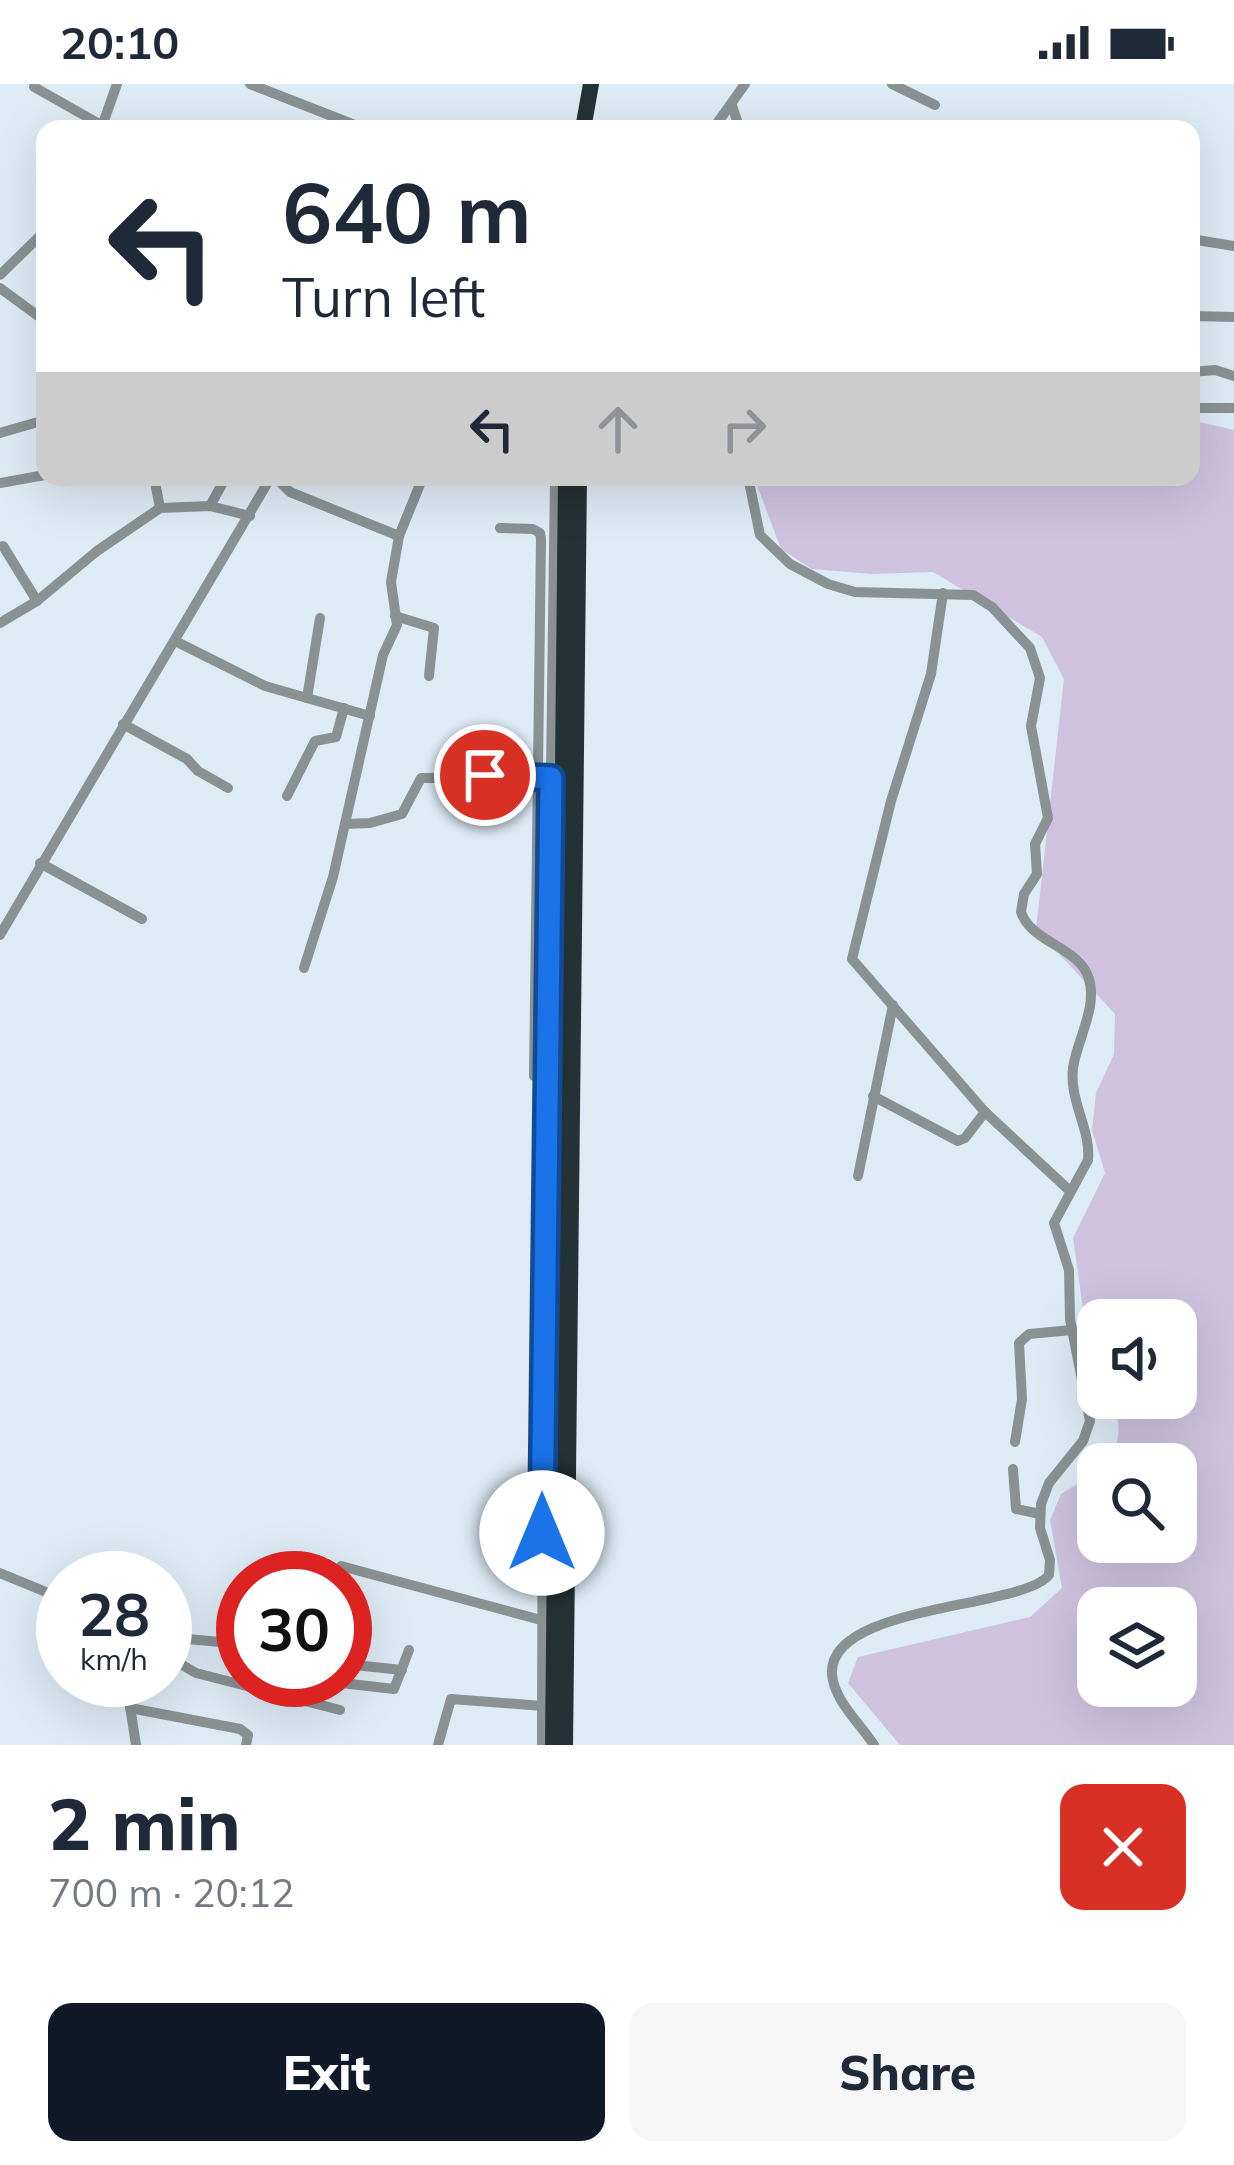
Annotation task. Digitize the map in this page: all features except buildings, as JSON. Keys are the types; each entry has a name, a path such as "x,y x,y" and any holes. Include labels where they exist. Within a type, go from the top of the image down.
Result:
{"highway":[{"path":"574,120 580,84"},
{"path":"585,120 591,84"},
{"path":"553,1745 566,486"},
{"path":"565,1745 579,486"}],"street":[{"path":"104,120 117,84"},
{"path":"250,84 342,120"},
{"path":"720,120 745,84"},
{"path":"892,84 935,105"},
{"path":"34,88 90,120"},
{"path":"732,106 737,120"},
{"path":"1200,240 1234,246"},
{"path":"0,275 36,241"},
{"path":"0,288 36,314"},
{"path":"1200,316 1234,317"},
{"path":"1200,371 1234,376"},
{"path":"1200,408 1234,408"},
{"path":"0,434 36,423"},
{"path":"0,483 36,477"},
{"path":"156,486 160,508"},
{"path":"210,506 221,486"},
{"path":"0,935 268,486"},
{"path":"283,486 399,536"},
{"path":"304,968 345,824 382,655 397,626 391,582 399,536 419,486"},
{"path":"534,1076 555,486"},
{"path":"749,486 756,526 765,542 790,564 855,592 973,595 992,607 1030,648 1040,670 1031,726 1048,818 1035,844 1037,874 1024,894 1021,912 1029,926 1082,966 1090,984 1072,1087 1088,1160 1054,1223 1070,1270 1072,1330 1090,1420 1083,1441 1049,1483 1040,1514 1049,1575 1042,1583 920,1612 863,1634 838,1656 832,1669 834,1682 874,1745"},
{"path":"0,622 37,601 97,550 160,508 210,506 250,516"},
{"path":"500,528 540,533 542,1745"},
{"path":"3,546 37,601"},
{"path":"943,593 926,695 891,801 852,951 855,964 986,1112 1070,1191"},
{"path":"395,616 434,628 429,676"},
{"path":"307,698 320,619"},
{"path":"175,641 265,686 370,716"},
{"path":"287,796 316,741 336,737 344,708"},
{"path":"123,724 188,759 198,771 229,788"},
{"path":"345,824 402,814 421,778 544,778"},
{"path":"40,863 142,919"},
{"path":"858,1176 893,1005"},
{"path":"873,1096 958,1141 986,1112"},
{"path":"1015,1442 1022,1399 1019,1343 1029,1334 1072,1330"},
{"path":"1013,1469 1016,1509 1040,1514"},
{"path":"0,1573 36,1588"},
{"path":"372,1574 542,1620"},
{"path":"372,1687 392,1690 409,1650"},
{"path":"372,1667 402,1670"},
{"path":"192,1670 340,1710"},
{"path":"438,1745 451,1699 543,1706"},
{"path":"136,1745 130,1708 240,1730 248,1735 246,1745"}],"shaded area":[{"path":"1200,422 1234,430 1234,1745 900,1745 848,1683 858,1657 1030,1617 1062,1588 1050,1520 1061,1494 1077,1484 1077,1563 1197,1563 1197,1443 1116,1443 1116,1419 1197,1419 1197,1299 1082,1299 1073,1238 1105,1173 1092,1130 1096,1093 1114,1054 1115,1014 1036,929 1064,679 1042,637 933,572 812,569 781,549 757,486 1200,486"}],"route":[{"path":"485,775 551,778 542,1533"}]}
